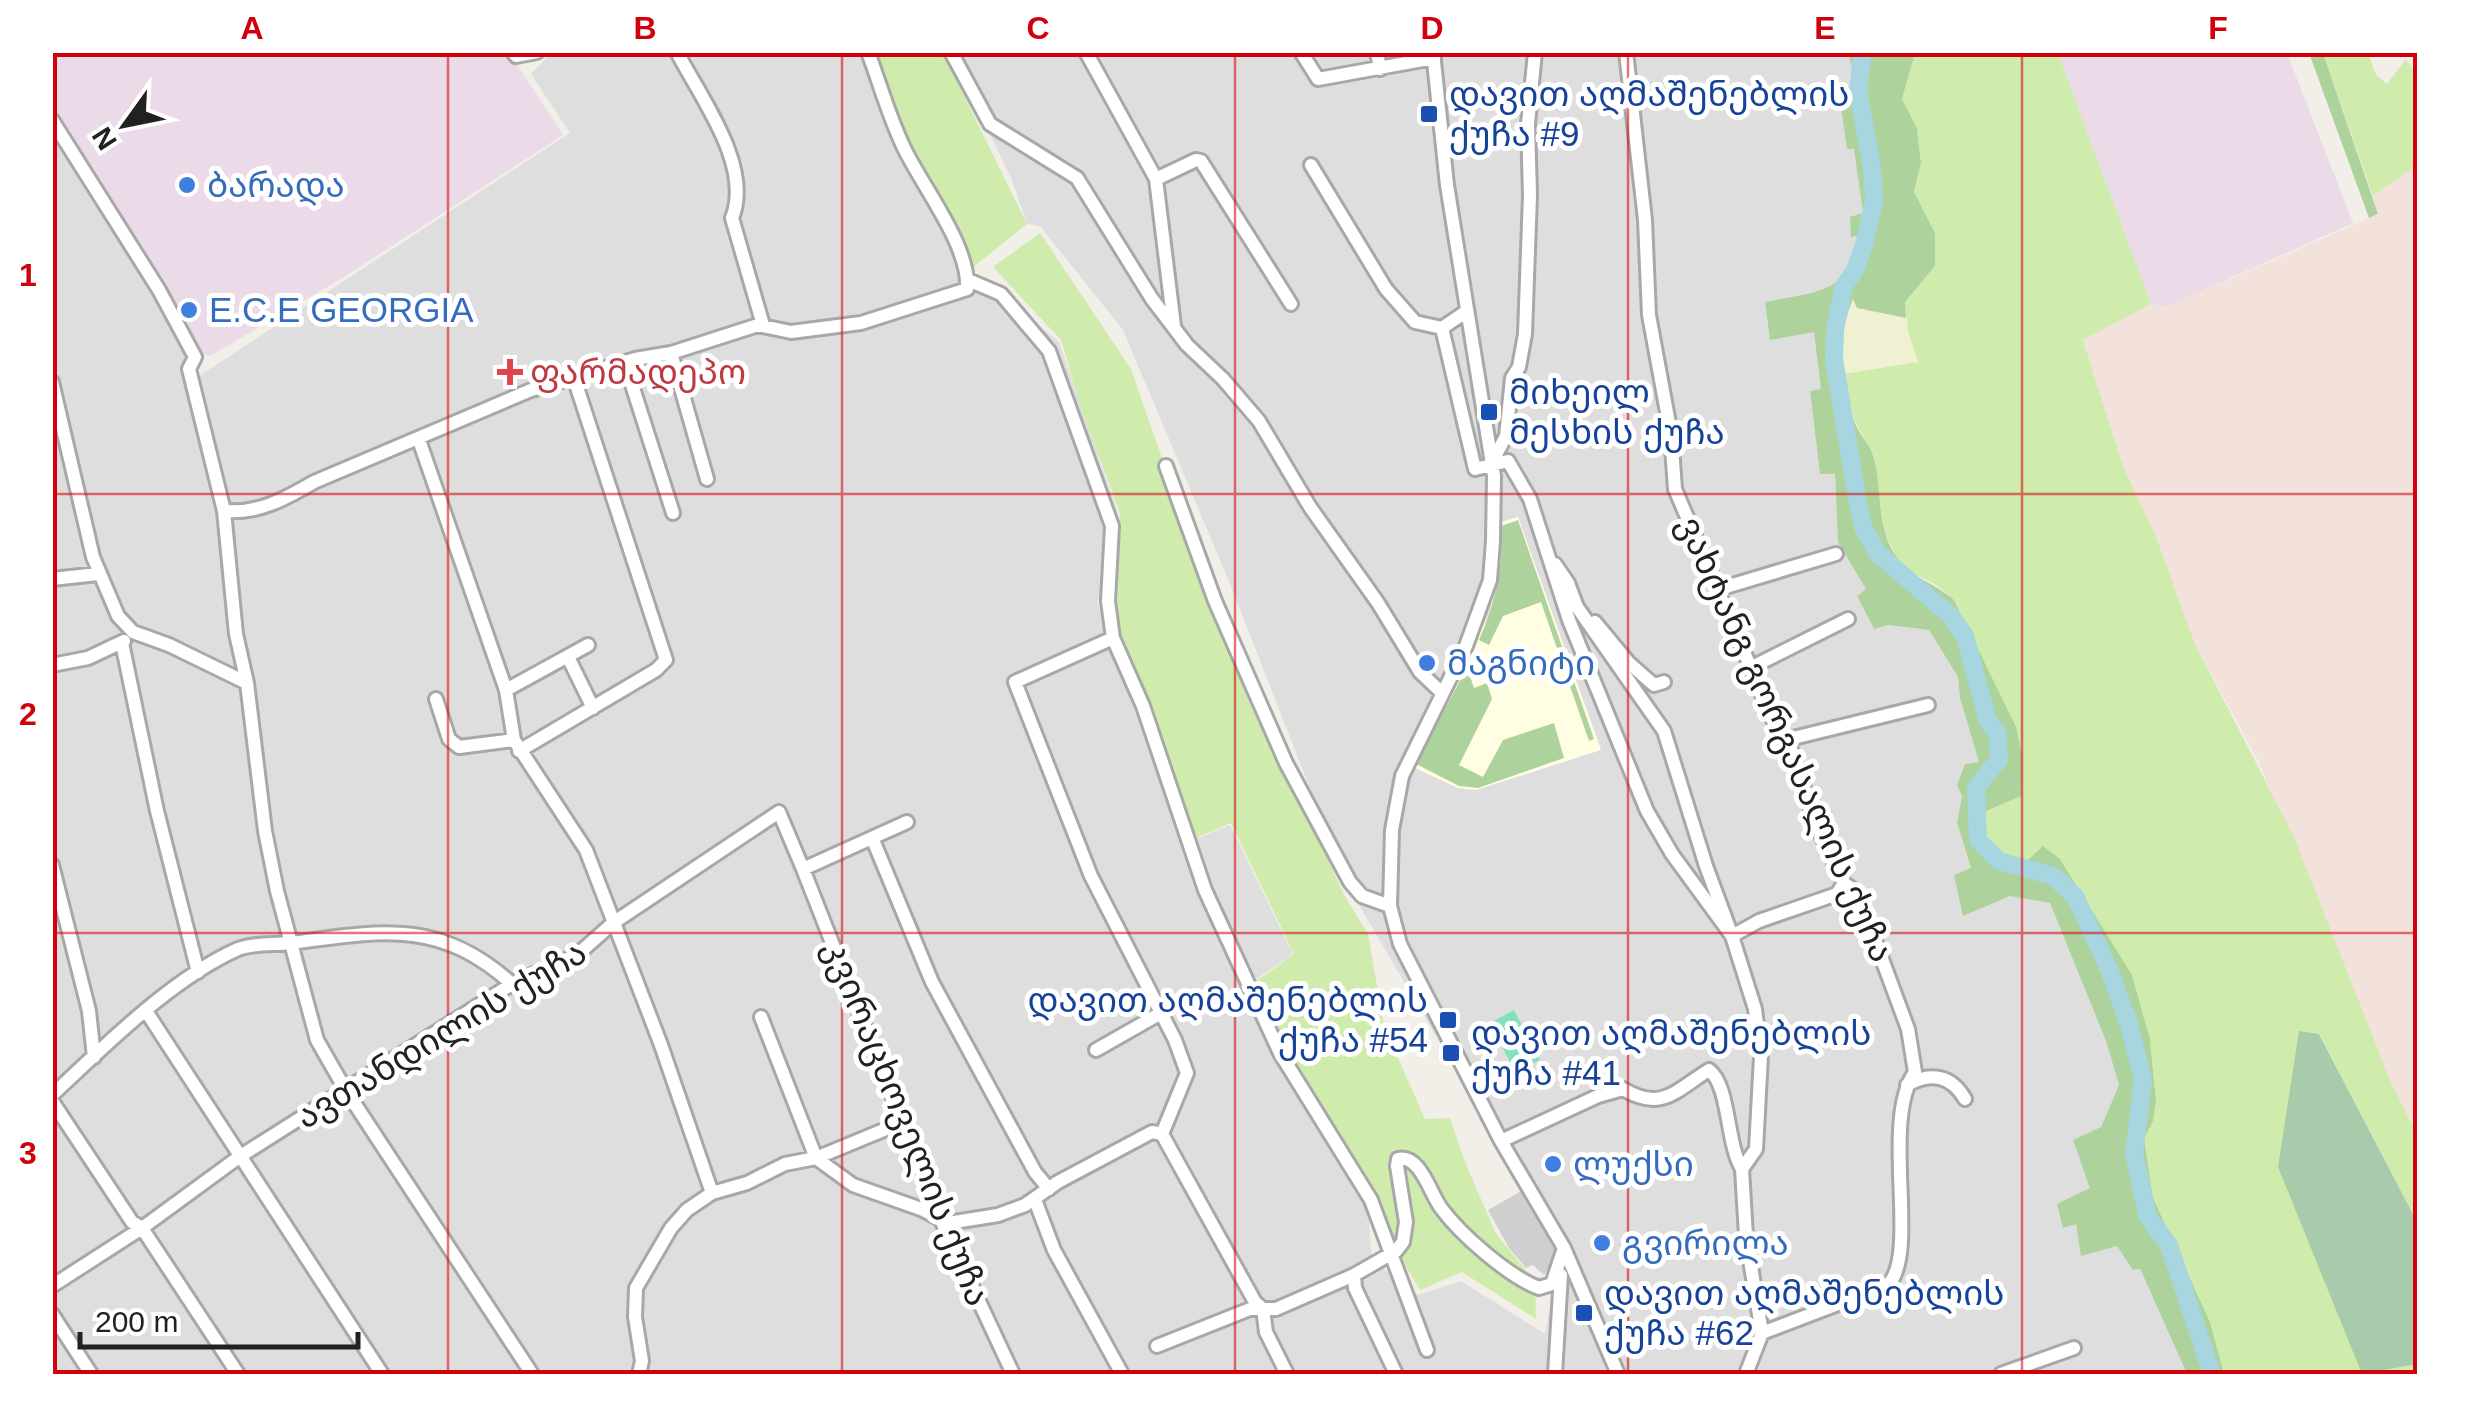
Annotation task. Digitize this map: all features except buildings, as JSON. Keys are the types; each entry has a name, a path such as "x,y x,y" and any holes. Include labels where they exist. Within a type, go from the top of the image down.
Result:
{"street":[{"path":"514,54 536,52"},
{"path":"677,52 729,146 735,210 732,218 763,325"},
{"path":"224,512 246,513 287,498 314,482 530,390 763,325 791,332 860,322 967,289 968,280 956,244 903,146 868,52"},
{"path":"950,52 990,124 1077,178 1174,330 1259,421 1310,507 1378,603 1420,672 1441,692"},
{"path":"1086,52 1156,179 1174,330"},
{"path":"1301,52 1318,79 1434,55 1447,185 1495,501 1490,580 1466,646 1402,776 1392,830 1390,906 1400,944 1502,1141 1564,1248 1618,1374"},
{"path":"1378,52 1380,68"},
{"path":"1491,464 1506,436 1512,378 1519,367 1524,334 1530,195 1528,124 1535,52"},
{"name":"ვახტანგ გორგასალის ქუჩა","path":"1626,52 1645,220 1649,315 1671,434 1676,489 1750,668 1785,740 1816,824 1844,883 1860,900 1908,1029 1915,1072 1905,1086 1900,1112 1900,1232 1894,1278 1888,1285 1762,1333"},
{"path":"52,120 57,135 159,290 195,358 189,369 224,512 236,634 247,683 264,831 317,1040 532,1374"},
{"path":"1156,179 1200,160 1291,304"},
{"path":"1311,165 1386,289 1414,322 1442,328 1467,312"},
{"path":"968,280 1001,294 1049,351 1112,526 1108,601 1113,638 1144,706 1205,890 1280,1053 1371,1200 1427,1350"},
{"path":"1442,328 1475,468 1508,461 1530,499 1569,620 1647,811 1672,854 1732,936"},
{"path":"670,353 706,479"},
{"path":"625,364 672,513"},
{"path":"436,699 450,739 460,747 516,746 593,708 666,660 574,378"},
{"path":"52,382 58,425 98,574 118,616 133,632 169,644 247,683"},
{"path":"419,440 506,690 516,746 586,850 661,1045 712,1193"},
{"path":"1166,466 1215,601 1286,763 1350,882 1362,896 1390,906"},
{"path":"1544,548 1588,614 1629,663 1654,686 1664,682"},
{"path":"1719,589 1836,554"},
{"path":"52,579 98,574"},
{"path":"1568,584 1585,619 1664,731 1755,1010 1760,1056 1756,1149 1742,1169"},
{"path":"1750,668 1848,618"},
{"path":"52,665 88,658 122,643 133,632"},
{"path":"1113,638 1015,682 1091,876 1187,1073 1162,1134 1256,1302 1264,1309 1266,1332 1287,1374"},
{"path":"122,643 156,811 198,972"},
{"path":"506,690 588,644"},
{"path":"568,657 593,708"},
{"path":"1785,740 1928,705"},
{"name":"ავთანდილის ქუჩა","path":"52,1286 345,1089 512,984 577,955 614,923 779,812 803,870"},
{"path":"803,870 907,822"},
{"path":"873,840 932,982 1034,1172 1048,1190"},
{"path":"52,865 89,1011 94,1058"},
{"name":"კვირაცხოველის ქუჩა","path":"803,870 942,1222 1014,1374"},
{"path":"1732,936 1759,921 1836,894 1844,883"},
{"path":"238,1374 52,1098 146,1012 198,972 242,947 341,934 423,934 446,940 487,961 512,984"},
{"path":"146,1012 382,1374"},
{"path":"1096,1050 1160,1012"},
{"path":"762,1017 816,1158 853,1185 921,1208 942,1222 998,1215 1035,1200 1152,1132 1162,1134"},
{"path":"1502,1141 1598,1096 1623,1089 1640,1099 1662,1100 1709,1070 1718,1079 1734,1156 1742,1169 1746,1236 1762,1333 1746,1374"},
{"path":"1905,1086 1936,1076 1958,1086 1965,1099"},
{"path":"642,1373 636,1288 687,1210 712,1193 747,1183 785,1164 816,1158 903,1122"},
{"path":"1157,1346 1250,1310 1276,1309 1390,1255 1402,1242 1406,1230 1397,1166 1398,1159 1403,1157 1417,1166 1442,1210 1503,1266 1532,1286 1552,1284 1564,1248"},
{"path":"1035,1200 1054,1250 1122,1374"},
{"path":"1555,1374 1564,1248"},
{"path":"1354,1275 1355,1288 1396,1374"},
{"path":"52,1314 91,1374"},
{"path":"2001,1374 2074,1348"}],"shaded area":[{"path":"509,52 563,135 344,277 210,356 197,352 53,118 53,53"},
{"path":"551,53 870,53 940,205 968,280 1001,294 1059,342 1118,513 1108,587 1097,603 1184,844 1230,825 1293,954 1249,984 1275,1059 1367,1200 1372,1259 1418,1295 1461,1281 1545,1334 1561,1249 1349,888 1228,579 1123,330 1040,226 1027,224 1012,180 951,53 1848,53 1854,76 1846,97 1841,98 1848,149 1854,148 1863,213 1852,236 1862,234 1856,257 1832,288 1765,302 1770,339 1814,331 1822,389 1810,391 1820,474 1835,473 1838,542 1867,589 1857,596 1873,628 1888,625 1929,630 1958,677 1960,698 1979,762 1962,796 1957,823 1971,869 1963,915 2010,896 2050,903 2106,1041 2119,1085 2101,1127 2091,1189 2064,1228 2076,1223 2118,1246 2133,1270 2139,1268 2187,1374 53,1374 52,133 126,245 199,376 570,133 531,74"},
{"path":"2058,53 2287,53 2353,223 2166,307 2151,304"},
{"path":"2417,165 2417,1135 2390,1080 2258,760 2195,644 2155,534 2123,466 2083,339 2151,304 2166,307 2377,215 2373,196"},
{"path":"1853,297 1869,310 1906,318 1918,363 1844,374 1843,339"},
{"path":"1518,517 1601,750 1476,790 1458,788 1413,767 1489,614 1502,550 1501,522"},
{"path":"2299,1031 2319,1034 2417,1222 2417,1364 2362,1374 2278,1167"},
{"path":"1523,1190 1557,1253 1544,1275 1533,1265 1526,1268 1509,1248 1488,1210"}],"green space":[{"path":"872,53 943,53 1027,224 972,268 949,211 913,154"},
{"path":"1848,53 1915,53 1902,99 1917,128 1921,163 1914,192 1935,233 1935,266 1905,302 1906,318 1857,308 1853,299 1844,328 1842,360 1846,391 1854,421 1874,457 1886,536 1903,566 1954,600 2016,727 2022,756 2021,796 1986,811 1983,835 2010,872 2027,873 2028,860 2043,846 2060,859 2132,975 2150,1039 2156,1101 2153,1121 2144,1139 2153,1198 2210,1322 2224,1374 2187,1374 2140,1269 2133,1270 2117,1246 2081,1256 2076,1224 2063,1228 2057,1204 2090,1188 2073,1140 2101,1127 2119,1085 2106,1041 2050,903 2010,896 1963,916 1954,875 1971,868 1957,823 1962,796 1957,785 1965,764 1979,762 1960,698 1958,677 1929,630 1888,625 1874,629 1857,596 1866,589 1838,542 1835,474 1820,474 1810,391 1821,389 1814,332 1770,340 1765,302 1815,292 1838,280 1855,255 1862,235 1851,237 1850,217 1863,213 1854,149 1847,149 1840,99 1847,97 1854,76"},
{"path":"1915,53 2058,53 2151,304 2083,340 2123,466 2155,534 2195,644 2293,835 2390,1080 2417,1135 2417,1222 2319,1033 2362,1373 2417,1364 2417,1374 2224,1374 2210,1322 2153,1198 2144,1139 2153,1121 2156,1101 2150,1039 2132,975 2060,859 2027,874 2010,872 1983,835 1986,811 2021,796 2021,780 1998,695 1954,600 1938,586 1909,571 1897,558 1880,523 1875,457 1854,420 1844,374 1918,362 1908,331 1905,302 1935,266 1935,233 1914,192 1921,163 1917,128 1902,99"},
{"path":"2309,53 2323,53 2378,214 2369,218"},
{"path":"2323,53 2368,53 2376,75 2387,84 2406,59 2417,75 2417,165 2373,196"},
{"path":"1040,233 1131,369 1202,574 1344,895 1368,934 1384,1026 1425,1119 1450,1118 1496,1234 1535,1281 1536,1319 1462,1272 1420,1290 1279,1052 1251,985 1294,954 1231,823 1191,840 1109,612 1120,513 1082,411 1061,340 993,267"},
{"path":"1518,520 1594,739 1589,741 1541,602 1503,616 1489,645 1479,640 1497,584 1501,526"},
{"path":"1464,673 1469,673 1474,688 1487,683 1492,699 1459,765 1483,777 1503,740 1554,723 1564,758 1478,788 1459,786 1416,764"},
{"path":"1514,1010 1540,1060 1515,1072 1490,1023"}],"waterway":[{"path":"1863,52 1858,90 1874,201 1864,245 1844,286 1835,329 1834,359 1863,527 1878,554 1951,616 1965,636 1988,721 1997,732 1999,759 1976,788 1978,840 1999,861 2053,876 2075,896 2109,969 2129,1024 2143,1080 2134,1154 2148,1217 2169,1245 2212,1374"}],"place":[{"name":"დავით აღმაშენებლის ქუჩა #9","path":"1429,114"},
{"name":"ბარადა","path":"187,185"},
{"name":"E.C.E GEORGIA","path":"189,310"},
{"name":"ფარმადეპო","path":"510,372"},
{"name":"მიხეილ მესხის ქუჩა","path":"1489,412"},
{"name":"მაგნიტი","path":"1427,663"},
{"name":"დავით აღმაშენებლის ქუჩა #54","path":"1448,1020"},
{"name":"დავით აღმაშენებლის ქუჩა #41","path":"1451,1053"},
{"name":"ლუქსი","path":"1553,1164"},
{"name":"გვირილა","path":"1602,1243"},
{"name":"დავით აღმაშენებლის ქუჩა #62","path":"1584,1313"}]}
